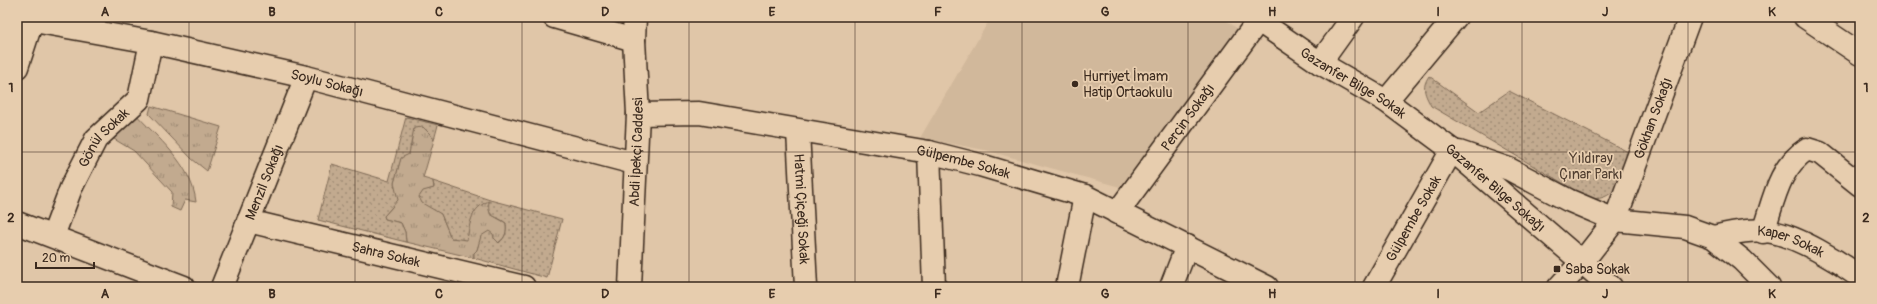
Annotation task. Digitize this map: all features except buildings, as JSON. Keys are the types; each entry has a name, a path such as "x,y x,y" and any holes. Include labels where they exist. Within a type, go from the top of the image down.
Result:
{"street":[{"path":"554,17 634,40"},
{"name":"Abdi İpekçi Caddesi","path":"630,287 634,163 638,114 634,40 635,17"},
{"path":"1320,63 1353,17"},
{"path":"1386,101 1456,17"},
{"name":"Gökhan Sokağı","path":"1559,287 1583,261 1614,220 1690,17"},
{"path":"1806,17 1860,54"},
{"path":"17,67 25,19"},
{"name":"Soylu Sokağı","path":"25,19 151,42 306,77 634,163"},
{"name":"Gazanfer Bilge Sokak","path":"1256,19 1320,63 1386,101 1452,150"},
{"name":"Perçin Sokağı","path":"1117,213 1256,19"},
{"name":"Gönül Sokak","path":"53,236 71,188 96,139 139,99 151,42"},
{"name":"Menzil Sokağı","path":"222,287 306,77"},
{"name":"Gülpembe Sokak","path":"638,114 699,114 929,152 1085,196 1267,287"},
{"name":"Hatmi Çiçeği Sokak","path":"798,130 806,287"},
{"path":"1763,232 1782,175 1796,156 1807,149 1820,153 1860,185"},
{"name":"Gazanfer Bilge Sokağı","path":"1452,150 1509,169 1568,200 1614,220"},
{"name":"Gazanfer Bilge Sokağı","path":"1452,150 1583,261 1611,287"},
{"name":"Gülpembe Sokak","path":"1374,287 1452,150"},
{"path":"929,152 934,287"},
{"path":"1067,287 1085,196"},
{"path":"1614,220 1685,227 1714,237 1742,260 1769,287"},
{"name":"Sahra Sokak","path":"248,221 524,287"},
{"path":"17,223 184,287"},
{"name":"Kaper Sokak","path":"1714,237 1733,233 1772,232 1795,239 1848,268 1860,277"},
{"path":"1171,287 1186,246"}],"shaded area":[{"name":"Hurriyet İmam Hatip Ortaokulu","path":"991,17 1222,17 1239,30 1120,187 985,150 920,138"}],"green space":[{"name":"Yıldıray Çınar Parkı","path":"1429,76 1479,112 1509,91 1632,154 1622,178 1613,191 1607,195 1600,198 1590,199 1431,106 1425,91 1425,84"},
{"path":"151,106 221,127 207,171 192,159 149,114"},
{"path":"133,111 172,152 181,164 193,188 196,202 185,200 180,211 171,207 172,192 134,151 109,136"},
{"path":"406,117 438,125 434,140 423,127 414,128 409,154 401,158 394,183 398,200 384,216 385,219 401,223 405,232 406,242 318,220 332,164 389,181"},
{"path":"414,127 423,127 434,140 423,178 433,181 434,188 423,192 419,197 441,214 451,238 467,239 472,215 479,207 490,200 490,214 506,223 503,239 498,243 494,238 482,236 477,250 474,253 474,258 406,242 405,232 401,223 385,219 384,216 393,206 394,183 401,157 412,145 411,137"},
{"path":"433,181 490,200 562,219 547,278 474,258 474,253 477,250 481,236 489,231 499,243 506,234 506,223 490,213 489,201 478,208 472,216 467,240 451,238 441,214 422,203 419,197 423,191 434,188"}],"place":[{"name":"Hurriyet İmam Hatip Ortaokulu","path":"1075,84"},
{"name":"Saba Sokak","path":"1557,269"}]}
